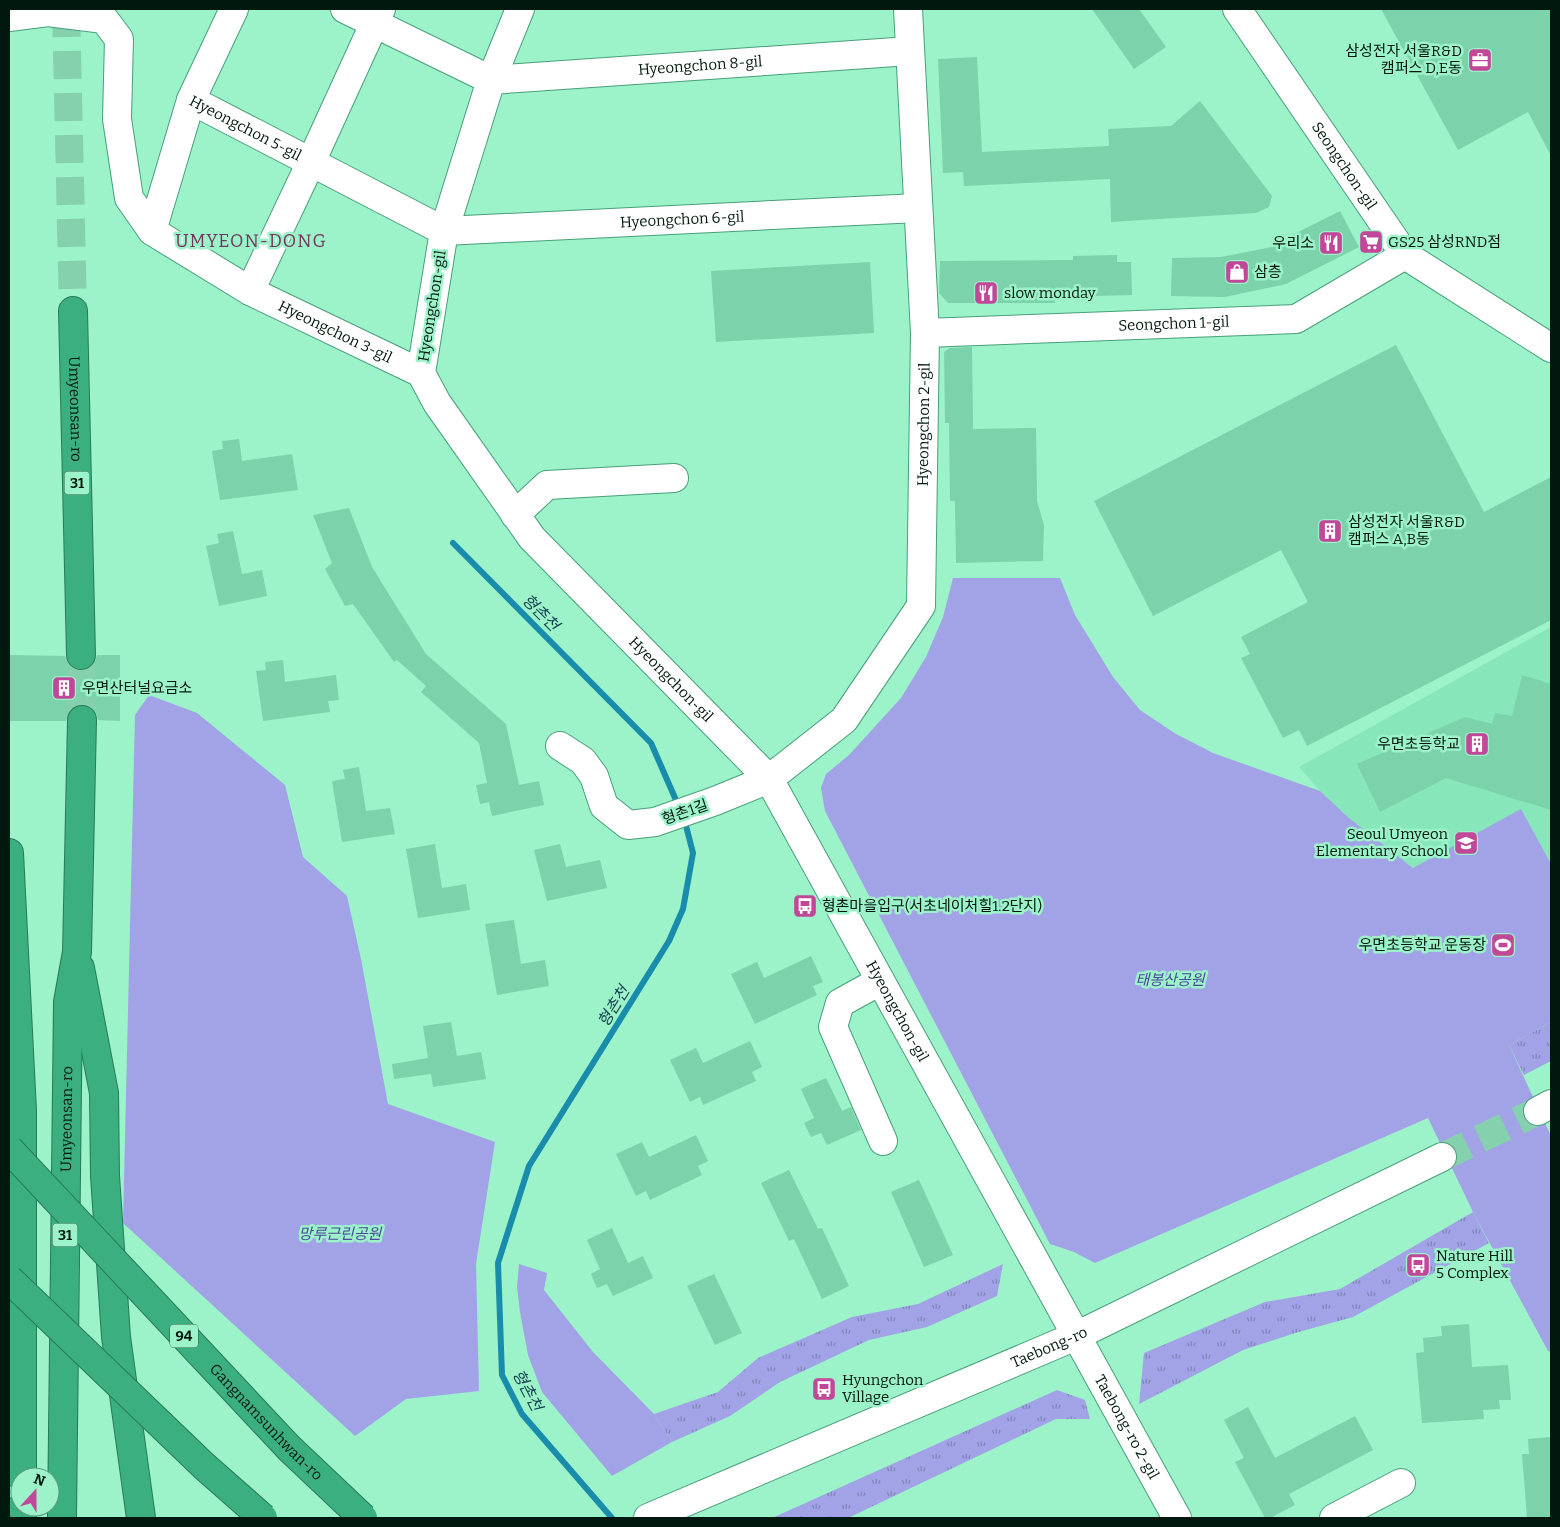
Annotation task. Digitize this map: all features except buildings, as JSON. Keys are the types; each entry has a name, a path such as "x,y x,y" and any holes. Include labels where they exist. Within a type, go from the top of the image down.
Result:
{"highway":[{"name":"Umyeonsan-ro","path":"73,311 81,656"},
{"name":"Umyeonsan-ro","path":"62,1518 68,1002 77,952 82,720"},
{"path":"9,853 22,1112 22,1467"},
{"path":"9,977 14,948"},
{"path":"77,952 104,1093 105,1176 116,1337 141,1518"},
{"name":"Gangnamsunhwan-ro","path":"9,1149 289,1448 363,1518"},
{"path":"9,1279 204,1466 262,1518"}],"street":[{"name":"Hyeongchon 5-gil","path":"234,9 191,100 444,231"},
{"path":"345,9 378,16 490,80"},
{"name":"Hyeongchon-gil","path":"520,9 490,80 444,231 421,373 437,403 532,538 769,779 1076,1336"},
{"name":"Hyeongchon 2-gil","path":"715,801 769,779 844,720 922,606 925,333 908,9"},
{"name":"Seongchon-gil","path":"1237,9 1405,255 1551,348"},
{"path":"9,17 48,12 104,19 119,39 117,119 129,198 152,230"},
{"name":"Hyeongchon 5-gil","path":"311,162 378,16"},
{"name":"Hyeongchon 8-gil","path":"490,80 910,51"},
{"path":"152,230 191,100"},
{"path":"250,291 311,162"},
{"name":"Hyeongchon 6-gil","path":"444,231 918,208"},
{"name":"Hyeongchon 3-gil","path":"152,230 250,291 421,373"},
{"name":"Seongchon 1-gil","path":"925,333 1296,319 1405,255"},
{"path":"515,515 547,486 674,478"},
{"name":"형촌1길","path":"560,746 583,761 594,776 604,806 628,825 655,822 715,801"},
{"path":"880,981 840,1003 834,1027 882,1141"},
{"name":"Taebong-ro","path":"648,1518 1076,1336 1442,1158"},
{"name":"Taebong-ro 2-gil","path":"1076,1336 1177,1518"},
{"path":"1334,1518 1400,1483"}],"shaded area":[{"name":"Seoul Umyeon Elementary School","path":"1551,627 1551,1022 1413,868 1349,818 1320,791 1299,767"}],"green space":[{"name":"태봉산공원","path":"953,578 1060,578 1075,615 1113,677 1140,710 1176,734 1213,753 1320,791 1349,818 1413,868 1521,809 1551,864 1551,1022 1509,1045 1551,1136 1551,1352 1548,1351 1473,1212 1428,1118 1095,1263 1074,1252 1050,1244 825,811 821,788 826,774 849,755 901,698 926,657 943,617"},
{"name":"망루근린공원","path":"149,695 197,713 285,785 303,857 347,896 361,959 388,1104 495,1142 476,1264 479,1391 406,1399 355,1436 123,1223 135,715"},
{"path":"1551,1022 1551,1061 1524,1075 1509,1045"},
{"path":"1473,1212 1489,1243 1353,1317 1243,1350 1139,1404 1144,1353 1265,1302 1340,1289"},
{"path":"519,1264 547,1273 544,1290 593,1352 654,1414 672,1442 612,1476 542,1392 528,1355 520,1312 517,1287"},
{"path":"1003,1264 997,1296 927,1327 869,1340 780,1382 730,1416 672,1442 654,1414 718,1392 758,1358 852,1317 918,1304"},
{"path":"1057,1390 1085,1400 1090,1419 1056,1419 848,1518 772,1518"}],"waterway":[{"name":"형촌천","path":"453,543 651,743 679,807"},
{"name":"형촌천","path":"612,1518 522,1414 502,1375 498,1263 529,1166 669,941 683,909 693,853 684,818"}],"tunnel":[{"path":"66,9 73,311"},
{"path":"81,655 82,720"},
{"path":"1442,1157 1538,1111"}],"place":[{"name":"삼성전자 서울R&D 캠퍼스 D,E동","path":"1480,60"},
{"name":"GS25 삼성RND점","path":"1371,242"},
{"name":"우리소","path":"1331,243"},
{"name":"삼층","path":"1237,272"},
{"name":"slow monday","path":"986,293"},
{"name":"삼성전자 서울R&D 캠퍼스 A,B동","path":"1330,531"},
{"name":"우면산터널요금소","path":"64,688"},
{"name":"우면초등학교","path":"1477,744"},
{"name":"Seoul Umyeon Elementary School","path":"1466,843"},
{"name":"형촌마을입구(서초네이처힐1.2단지)","path":"805,906"},
{"name":"우면초등학교 운동장","path":"1503,945"},
{"name":"Nature Hill 5 Complex","path":"1418,1265"},
{"name":"Hyungchon Village","path":"824,1389"}],"district":[{"name":"UMYEON-DONG","path":"251,241"}]}
